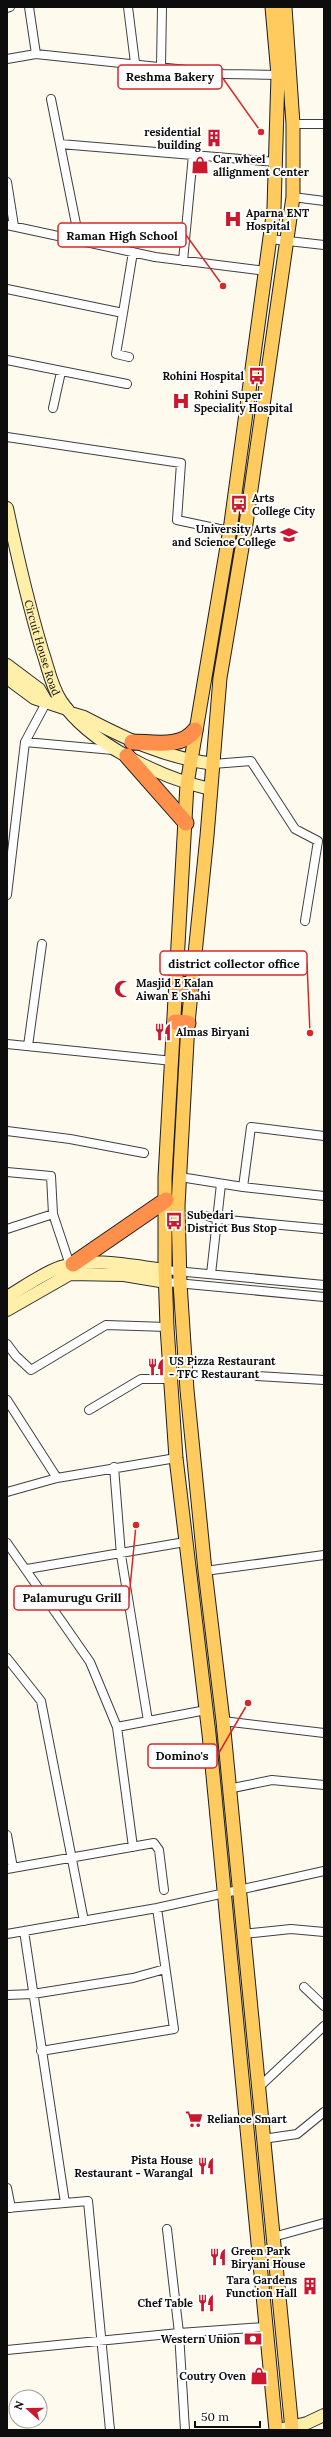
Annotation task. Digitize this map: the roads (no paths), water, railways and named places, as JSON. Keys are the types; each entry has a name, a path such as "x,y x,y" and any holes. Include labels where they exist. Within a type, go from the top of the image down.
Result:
{"highway":[{"path":"125,749 172,743 190,736 194,730"},
{"path":"125,749 186,823"},
{"path":"72,1265 166,1200"}],"main road":[{"path":"184,984 187,784 194,730 229,531 270,239 276,162 278,75 272,7"},
{"path":"285,7 293,124 293,197 246,524 220,678 213,764 184,984 181,1022 180,1177 178,1206 180,1277 205,1571 223,1721 228,1789 240,1888 243,1934 273,2237 287,2429"},
{"path":"181,1022 173,1061 166,1200 165,1276 170,1379 176,1458 185,1542 206,1710 225,1892 259,2238 265,2327 276,2430"}],"street":[{"path":"29,7 36,54"},
{"path":"128,7 135,63"},
{"path":"161,66 162,7"},
{"path":"7,58 36,54 135,63 224,74 278,75"},
{"path":"52,99 79,240"},
{"path":"293,124 324,124"},
{"path":"60,144 276,162"},
{"path":"183,261 193,155"},
{"path":"7,182 11,226 183,261 266,271"},
{"path":"293,197 324,201"},
{"path":"270,239 324,245"},
{"path":"129,357 116,354 133,252"},
{"path":"7,289 123,313"},
{"path":"7,360 127,384"},
{"path":"53,408 61,372"},
{"path":"7,437 181,463 177,520 229,531"},
{"name":"Circuit House Road","path":"7,508 10,536 34,624 50,676 61,701 80,723 125,749"},
{"path":"7,665 39,689 46,701"},
{"path":"7,678 34,698 46,701 84,716 125,749 187,784 210,789"},
{"path":"7,894 25,742 46,701"},
{"path":"25,742 125,749 213,764 251,761 295,829 318,841 305,921"},
{"path":"28,1046 42,944"},
{"path":"7,1044 173,1061"},
{"path":"242,1187 251,1127 324,1136"},
{"path":"7,1131 70,1139 144,1153"},
{"path":"7,1172 51,1176 53,1214 72,1265"},
{"path":"180,1177 242,1187 324,1196"},
{"path":"211,1274 221,1184"},
{"path":"7,1229 53,1214"},
{"path":"208,1216 217,1219 324,1229"},
{"path":"8,1295 60,1267 106,1263 165,1276 180,1277 211,1274 324,1285"},
{"path":"7,1310 70,1274 180,1277 324,1297"},
{"path":"7,1344 16,1356 31,1370 106,1325 167,1327"},
{"path":"257,1376 324,1380"},
{"path":"89,1410 141,1379 170,1379"},
{"path":"7,1400 57,1478"},
{"path":"7,1492 57,1478 176,1458"},
{"path":"114,1468 121,1555 148,1721"},
{"path":"27,1569 121,1555 185,1542"},
{"path":"7,1543 27,1569 90,1662 116,1727 133,1847"},
{"path":"205,1571 324,1555"},
{"path":"7,1658 41,1700 84,1921"},
{"path":"116,1727 206,1710"},
{"path":"223,1721 324,1733"},
{"path":"228,1789 272,1780 324,1785"},
{"path":"7,1835 10,1868 149,1843 156,1845 164,1890"},
{"path":"7,1934 157,1908 324,1870"},
{"path":"41,2051 174,2029 157,1908"},
{"path":"243,1934 291,1929 324,1932"},
{"path":"24,1931 41,2051 66,2203"},
{"path":"7,1995 33,1994 133,1978 165,1970"},
{"path":"304,1987 324,2006"},
{"path":"258,2088 324,2026"},
{"path":"263,2139 297,2134 324,2112"},
{"path":"7,2188 9,2208 88,2201 110,2430"},
{"path":"273,2237 324,2223"},
{"path":"168,2229 179,2332 185,2430"},
{"path":"7,2350 179,2332 265,2327"},
{"path":"287,2429 307,2423 324,2415"},
{"path":"307,2423 324,2424"}],"place":[{"name":"Reshma Bakery","path":"261,132"},
{"name":"residential building","path":"214,138"},
{"name":"Car wheel allignment Center","path":"200,165"},
{"name":"Aparna ENT Hospital","path":"233,219"},
{"name":"Raman High School","path":"223,286"},
{"name":"Rohini Hospital","path":"257,376"},
{"name":"Rohini Super Speciality Hospital","path":"181,401"},
{"name":"Arts College City","path":"239,504"},
{"name":"University Arts and Science College","path":"289,535"},
{"name":"Masjid E Kalan Aiwan E Shahi","path":"123,989"},
{"name":"Almas Biryani","path":"163,1032"},
{"name":"district collector office","path":"310,1033"},
{"name":"Subedari District Bus Stop","path":"174,1221"},
{"name":"US Pizza Restaurant - TFC Restaurant","path":"156,1367"},
{"name":"Palamurugu Grill","path":"136,1525"},
{"name":"Domino's","path":"248,1703"},
{"name":"Reliance Smart","path":"194,2119"},
{"name":"Pista House Restaurant - Warangal","path":"206,2166"},
{"name":"Green Park Biryani House","path":"218,2257"},
{"name":"Tara Gardens Function Hall","path":"310,2286"},
{"name":"Chef Table","path":"206,2303"},
{"name":"Western Union","path":"253,2339"},
{"name":"Coutry Oven","path":"259,2376"}]}
